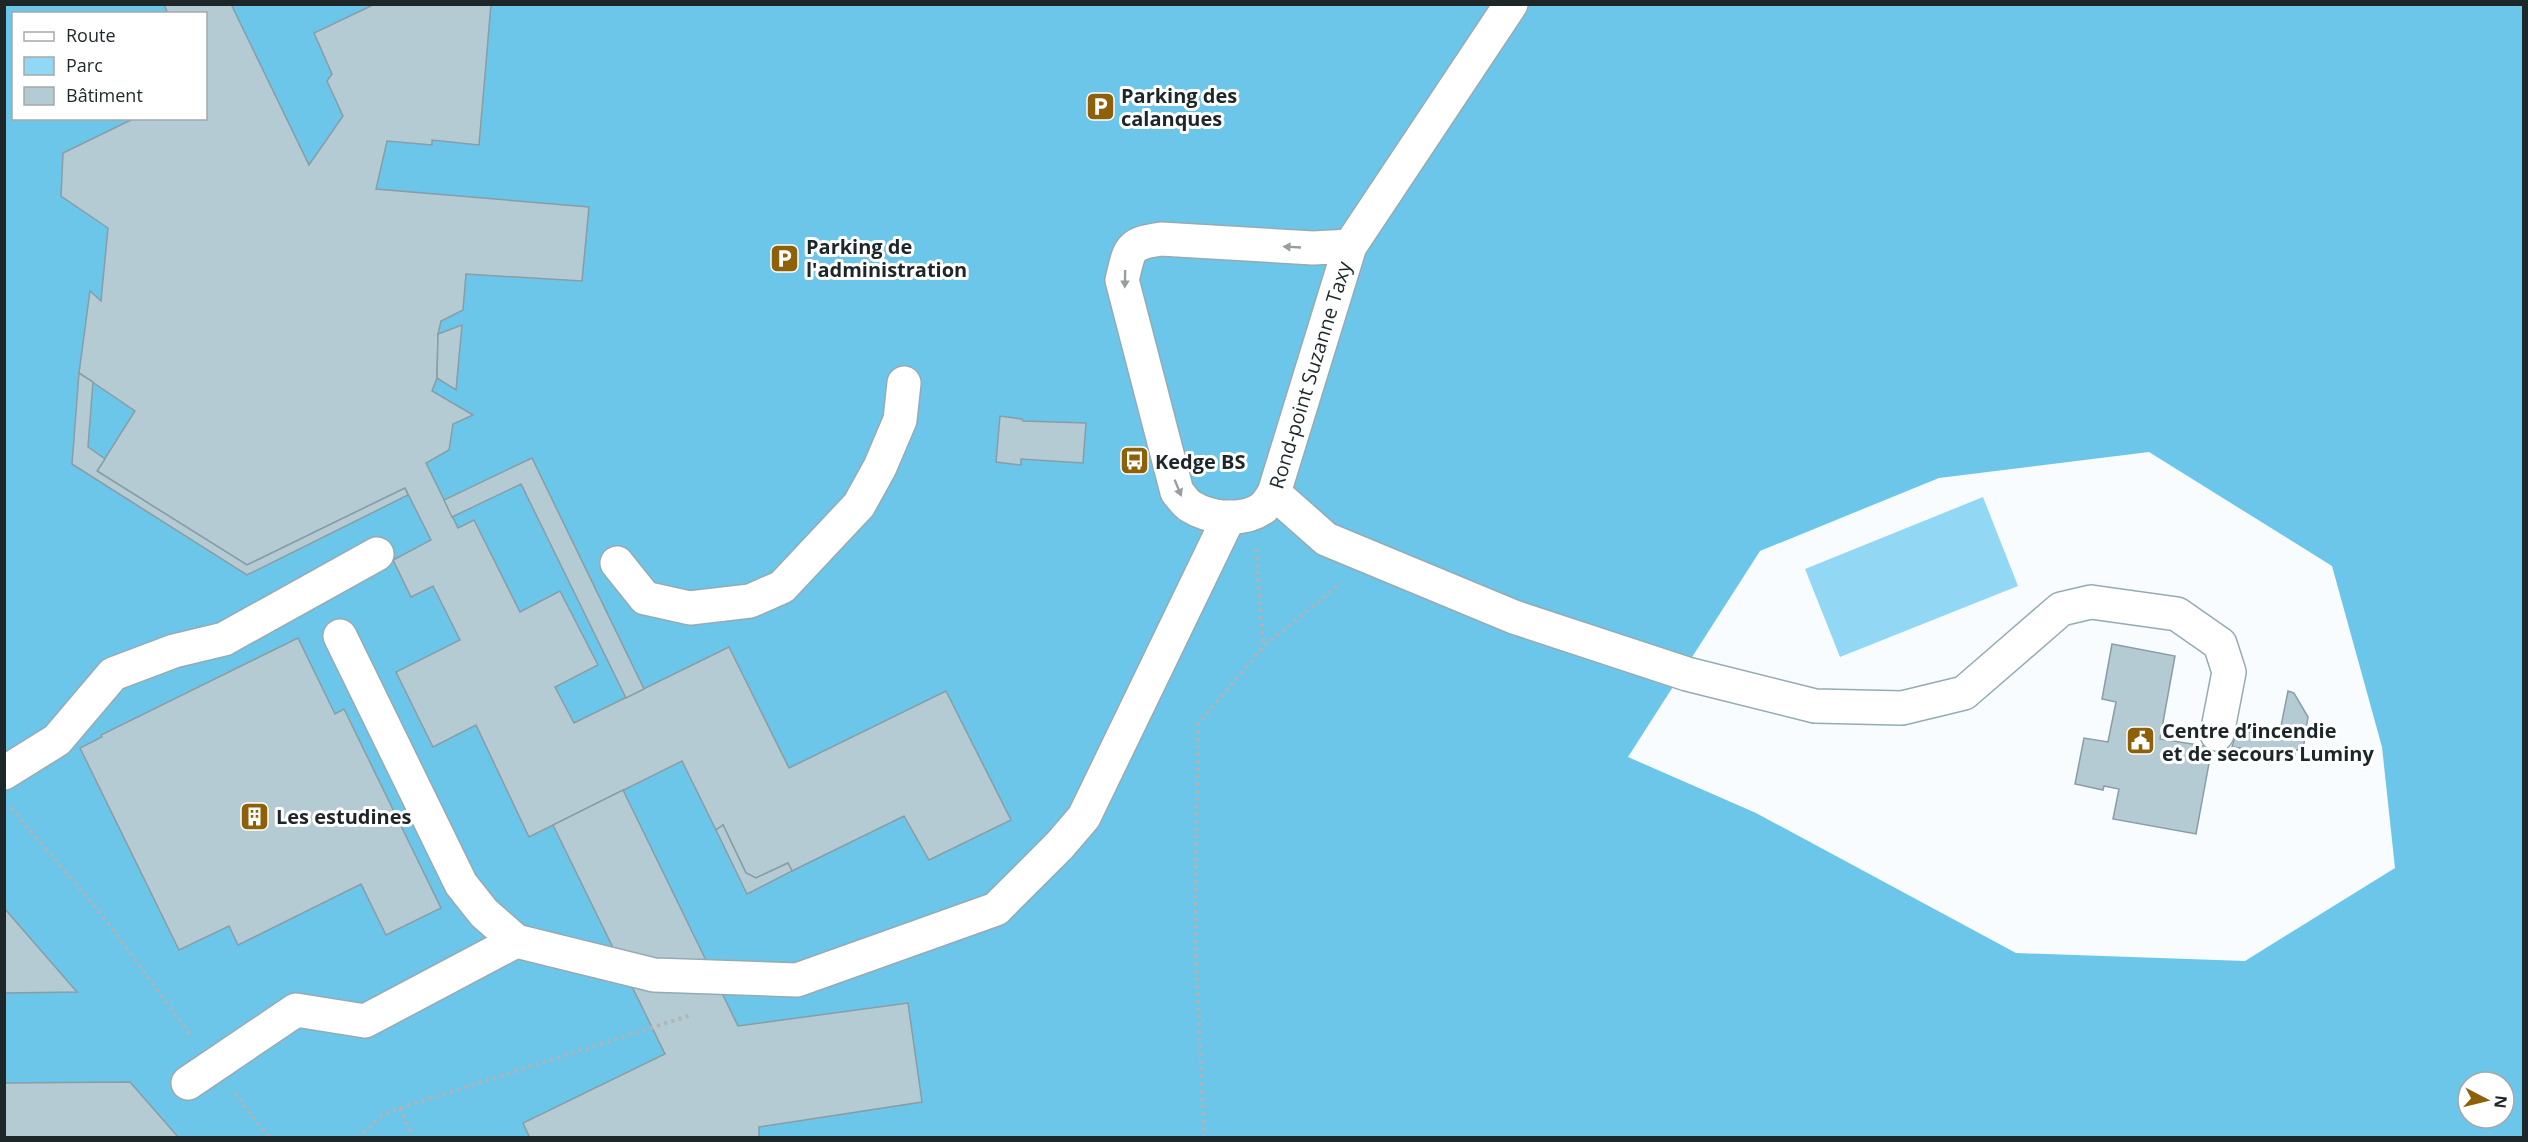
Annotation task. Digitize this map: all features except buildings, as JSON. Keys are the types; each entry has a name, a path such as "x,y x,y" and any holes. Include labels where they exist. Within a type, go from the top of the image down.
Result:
{"street":[{"path":"1350,246 1510,4"},
{"name":"Rond-point Suzanne Taxy","path":"1161,239 1313,248 1350,246 1274,493 1264,507 1238,517 1208,514 1189,506 1177,492 1122,280 1130,252 1139,242 1161,239"},
{"path":"617,563 645,598 690,608 750,601 782,586 859,505 880,468 900,420 904,383"},
{"path":"1274,493 1326,539 1514,617 1687,675 1815,706 1902,708 1964,693 2061,609 2091,602 2177,614 2220,644 2229,672 2217,734"},
{"path":"340,636 461,884 484,913 516,941 654,975 797,980 996,909 1060,845 1084,817 1238,517"},
{"path":"4,773 57,740 112,674 174,651 224,639 377,554"},
{"path":"201,1074 296,1010 365,1021 516,941"}],"path":[{"path":"1238,517 1255,537 1263,647"},
{"path":"1204,1137 1195,931 1198,724 1263,647 1371,558"},
{"path":"4,800 102,915 201,1074 269,1137"},
{"path":"357,1137 385,1113 695,1013"},
{"path":"400,1108 413,1137"}],"green space":[{"path":"1983,497 2018,586 1840,657 1805,569"}],"shaded area":[{"path":"5,5 2523,5 2523,1137 5,1137","holes":["2149,452 2332,566 2382,747 2395,868 2245,961 2016,953 1756,813 1628,757 1760,551 1939,478"]}],"place":[{"name":"Parking des calanques","path":"1100,106"},
{"name":"Parking de l'administration","path":"785,258"},
{"name":"Kedge BS","path":"1134,461"},
{"name":"Centre d’incendie et de secours Luminy","path":"2141,741"},
{"name":"Les estudines","path":"255,816"}]}
